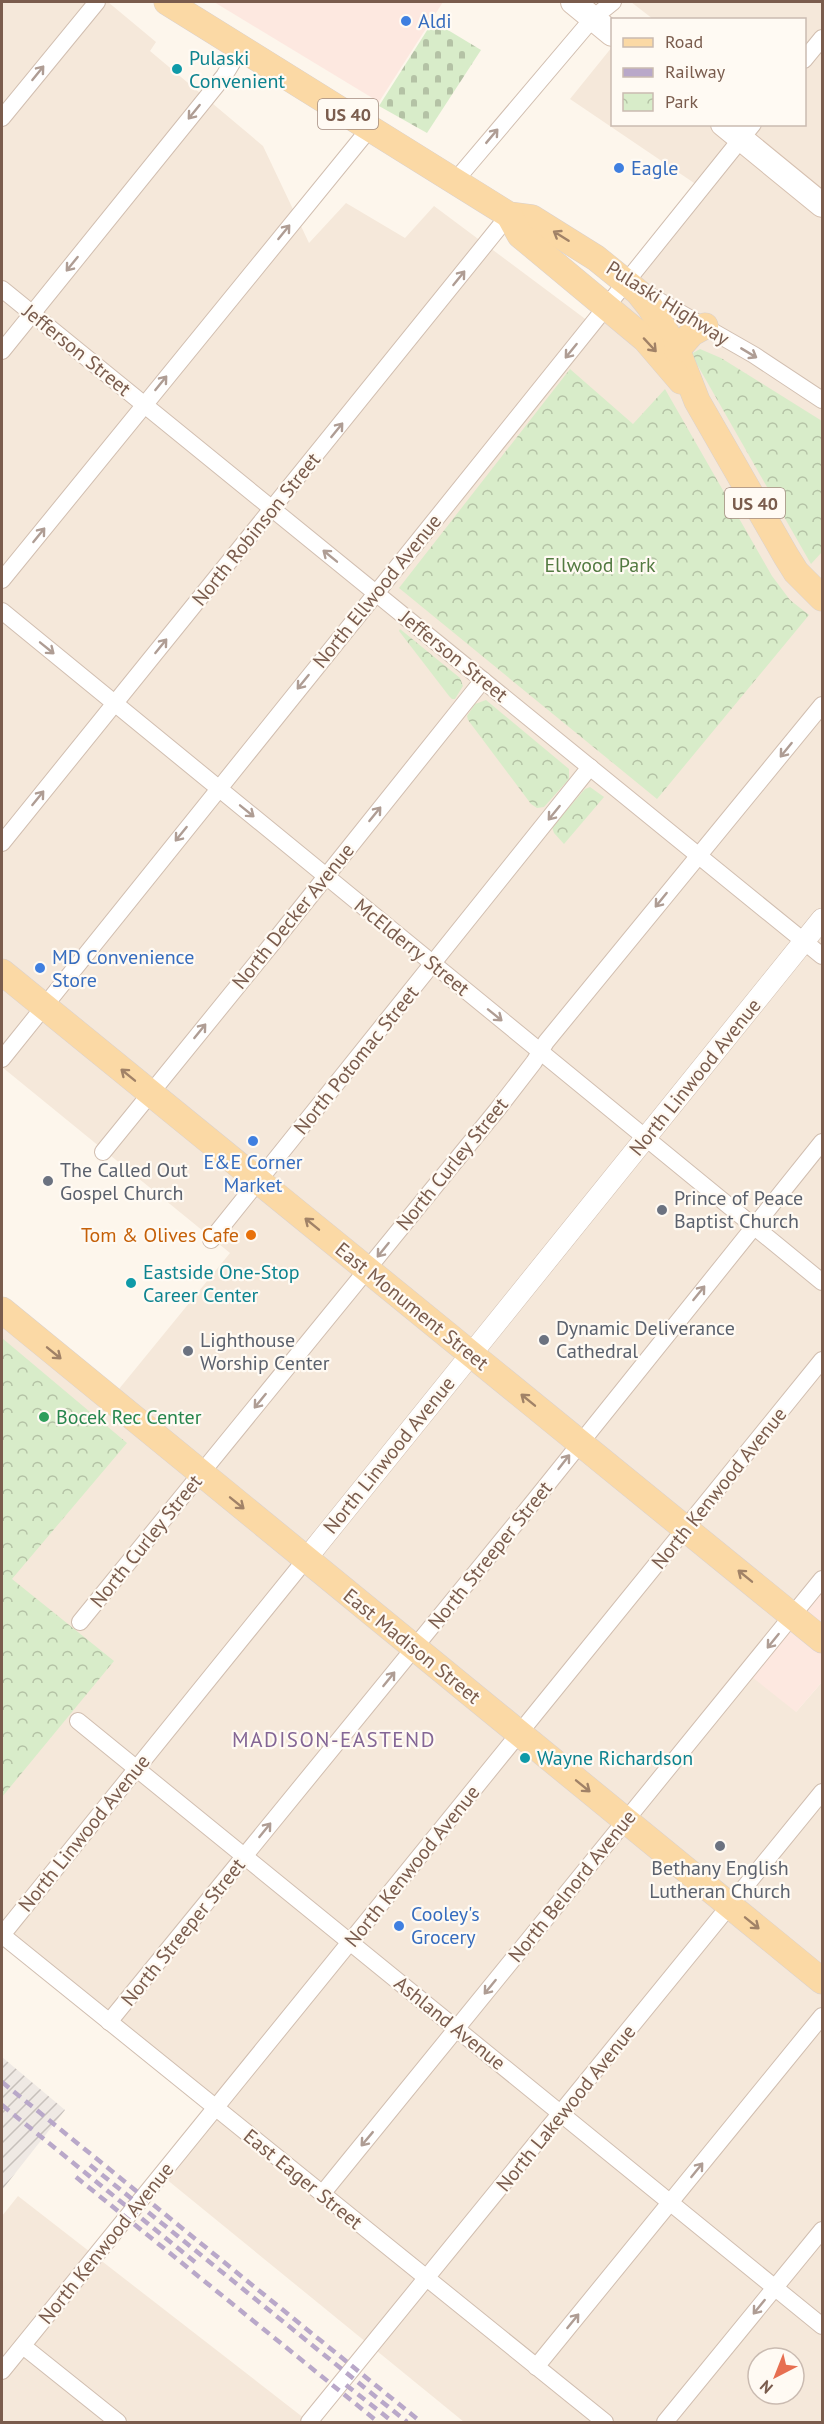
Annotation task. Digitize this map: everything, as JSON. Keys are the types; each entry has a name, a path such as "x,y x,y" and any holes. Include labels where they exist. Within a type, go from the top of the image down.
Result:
{"main road":[{"name":"Pulaski Highway","path":"167,2 509,215 532,218 596,258 626,282"},
{"path":"573,2 611,33"},
{"path":"739,129 822,205"},
{"name":"Pulaski Highway","path":"509,215 520,235 607,305"},
{"path":"551,259 569,260 602,283 626,282"},
{"name":"US 40","path":"626,282 650,307 677,350 697,401 786,556 796,572 822,598"},
{"name":"US 40","path":"607,305 645,339 697,401"},
{"path":"677,350 692,333 705,326"},
{"name":"East Monument Street","path":"2,972 822,1640"},
{"name":"East Madison Street","path":"2,1310 822,1980"}],"street":[{"path":"2,118 97,2"},
{"path":"455,181 593,18 613,2"},
{"path":"806,58 822,38"},
{"path":"2,351 224,76 241,48"},
{"path":"2,580 370,128"},
{"name":"North Ellwood Avenue","path":"2,1059 626,282 739,129"},
{"name":"North Robinson Street","path":"2,843 509,215"},
{"name":"Pulaski Highway","path":"626,282 705,326 822,400"},
{"name":"Jefferson Street","path":"2,289 822,956"},
{"name":"McElderry Street","path":"2,611 822,1282"},
{"name":"North Decker Avenue","path":"103,1152 483,680"},
{"name":"North Curley Street","path":"80,1622 497,1110 534,1062 539,1050 822,705"},
{"name":"North Potomac Street","path":"211,1240 590,767"},
{"name":"North Linwood Avenue","path":"2,1935 822,919"},
{"name":"North Streeper Street","path":"109,2022 822,1142"},
{"name":"North Kenwood Avenue","path":"2,2371 822,1360"},
{"name":"North Belnord Avenue","path":"322,2194 822,1579"},
{"name":"Ashland Avenue","path":"78,1721 822,2326"},
{"name":"North Lakewood Avenue","path":"309,2422 822,1792"},
{"name":"East Eager Street","path":"2,1935 605,2422"},
{"path":"536,2367 822,2016"},
{"path":"665,2422 822,2230"},
{"path":"23,2346 118,2422"}],"shaded area":[{"path":"2,2 108,2 156,42 150,51 263,146 309,243 346,203 405,238 434,206 592,324 700,187 570,99 611,48 611,126 806,126 806,18 652,18 631,2 822,2 822,1579 796,1712 822,1682 822,2422 464,2422 160,2174 215,2106 2,1933 2,1313 110,1400 230,1253 2,1067"},
{"path":"214,2 443,2 379,102"},
{"path":"822,1579 822,1682 796,1712 747,1673"},
{"path":"2,2057 65,2110 2,2190"},
{"path":"18,2196 309,2422 2,2422 2,2216"}],"green space":[{"path":"433,21 481,50 427,133 379,106"},
{"path":"700,349 721,358 822,421 822,552 811,564 694,359 693,353"},
{"name":"Ellwood Park","path":"570,369 633,424 665,389 772,576 790,600 809,615 657,799 399,588"},
{"path":"400,629 460,678 463,686 455,699 449,696 399,631"},
{"path":"486,700 569,769 569,779 544,807 537,808 531,804 468,720 467,716 475,704"},
{"path":"590,787 604,797 564,844 554,833 552,827 585,789"},
{"path":"2,1338 127,1443 12,1579 114,1661 2,1797"}],"railway":[{"path":"2,2082 421,2422"},
{"path":"2,2105 195,2262"},
{"path":"90,2165 407,2422"},
{"path":"76,2177 378,2422"},
{"path":"346,2385 393,2422"}],"place":[{"name":"Aldi","path":"406,21"},
{"name":"Pulaski Convenient","path":"177,69"},
{"name":"Eagle","path":"619,168"},
{"name":"MD Convenience Store","path":"40,968"},
{"name":"E&E Corner Market","path":"253,1141"},
{"name":"The Called Out Gospel Church","path":"48,1181"},
{"name":"Prince of Peace Baptist Church","path":"662,1210"},
{"name":"Tom & Olives Cafe","path":"251,1235"},
{"name":"Eastside One-Stop Career Center","path":"131,1283"},
{"name":"Dynamic Deliverance Cathedral","path":"544,1340"},
{"name":"Lighthouse Worship Center","path":"188,1351"},
{"name":"Bocek Rec Center","path":"44,1417"},
{"name":"Wayne Richardson","path":"525,1758"},
{"name":"Bethany English Lutheran Church","path":"720,1846"},
{"name":"Cooley's Grocery","path":"399,1926"}],"district":[{"name":"MADISON-EASTEND","path":"334,1739"}]}
